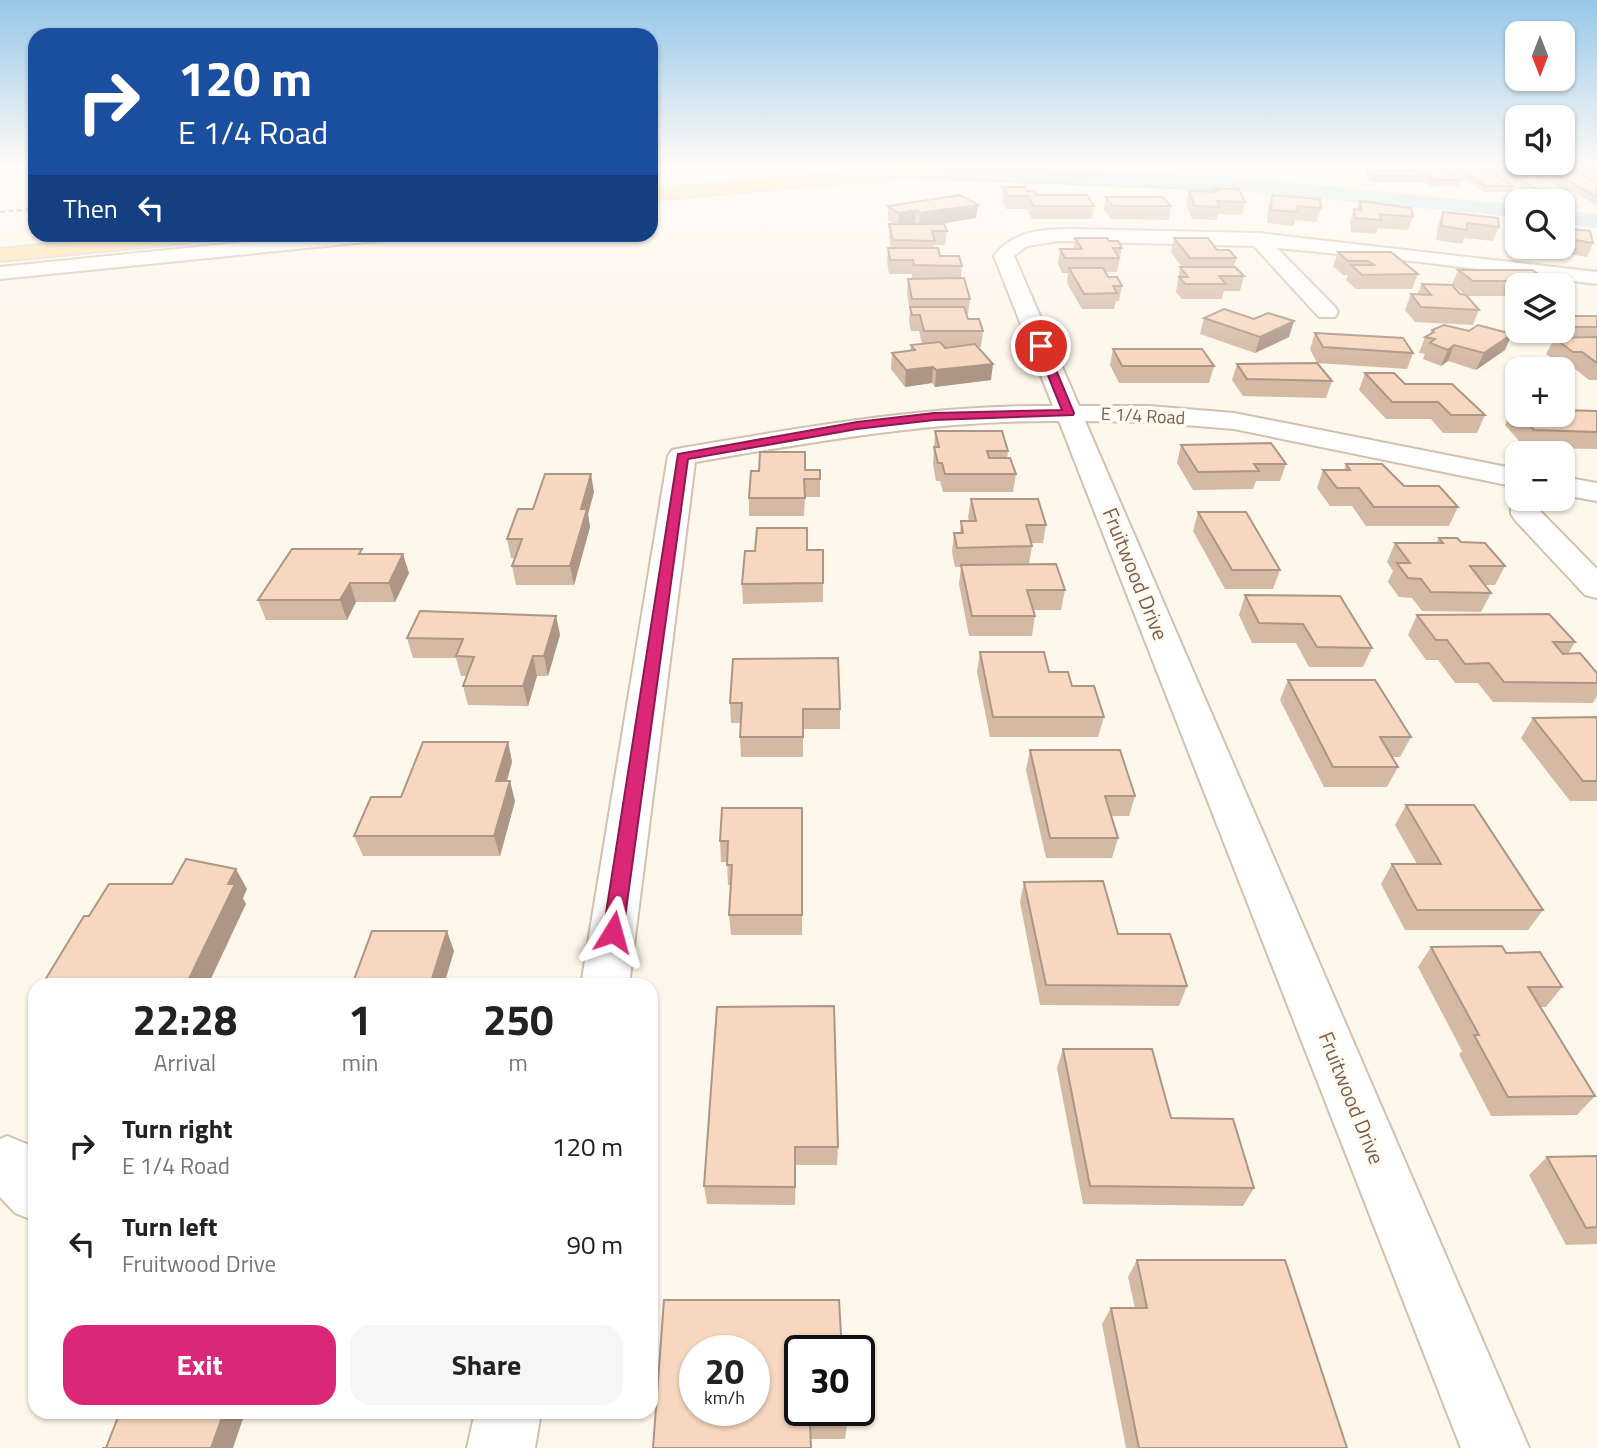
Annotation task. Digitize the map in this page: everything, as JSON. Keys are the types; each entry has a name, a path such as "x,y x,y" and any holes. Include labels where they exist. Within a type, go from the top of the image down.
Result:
{"main road":[{"path":"0,240 28,237"},
{"path":"0,255 135,242"}],"street":[{"name":"Fruitwood Drive","path":"1495,1448 1004,256 1011,247 1021,242 1066,236 1258,239 1402,252 1593,280"},
{"path":"1258,239 1326,312"},
{"path":"0,274 304,242"},
{"name":"E 1/4 Road","path":"606,978 682,456 857,426 934,417 1069,413 1149,414 1234,421 1505,476"},
{"path":"1575,488 1597,492"},
{"path":"1525,511 1525,514 1597,588"},
{"path":"501,1448 507,1419"}],"building":[{"path":"891,232 932,232 935,241 893,240"},
{"path":"1575,232 1590,232 1593,243 1575,240"},
{"path":"1075,238 1107,238 1109,241 1118,241 1122,248 1113,248 1119,258 1065,258 1060,249 1082,249"},
{"path":"1174,238 1208,238 1217,250 1229,250 1236,258 1190,258"},
{"path":"888,248 938,248 940,256 959,256 962,266 914,265 913,260 890,260"},
{"path":"1338,252 1391,252 1418,274 1362,275 1351,265 1374,265 1368,261 1348,261"},
{"path":"1180,267 1235,267 1244,276 1219,276 1226,284 1185,284 1179,277 1188,277"},
{"path":"1069,268 1103,268 1108,277 1117,277 1122,286 1113,286 1117,293 1084,294"},
{"path":"1458,270 1532,270 1537,273 1505,273 1505,281 1473,281"},
{"path":"964,278 970,299 912,299 908,279"},
{"path":"1422,284 1452,285 1460,294 1466,295 1479,310 1421,307 1411,294 1431,295"},
{"path":"910,307 964,307 968,319 979,319 983,331 924,331 920,315 912,315"},
{"path":"1224,309 1254,319 1268,313 1294,321 1260,337 1204,318"},
{"path":"1575,316 1597,316 1597,327 1575,327"},
{"path":"1444,325 1469,331 1478,325 1505,332 1505,339 1484,353 1454,345 1448,350 1430,343 1435,339 1425,337 1434,332 1432,330"},
{"path":"1315,333 1403,338 1413,353 1323,347"},
{"path":"1597,337 1597,363 1582,352 1573,352 1561,343 1575,343 1575,338"},
{"path":"940,342 945,348 975,344 993,364 906,370 892,353 915,350 911,345"},
{"path":"1113,349 1202,349 1214,366 1122,366"},
{"path":"1317,363 1332,381 1247,379 1237,364"},
{"path":"1365,373 1394,373 1405,384 1452,384 1485,415 1451,415 1438,402 1392,402"},
{"path":"1575,410 1597,411 1597,432 1534,430 1531,427 1575,427"},
{"path":"935,431 1002,431 1008,451 987,451 989,458 1010,458 1016,474 945,474 942,463 938,463 934,447 939,447"},
{"path":"1271,443 1286,464 1254,464 1259,471 1198,472 1181,445"},
{"path":"760,452 805,452 805,470 820,470 820,479 804,479 805,498 749,498 751,471 759,471"},
{"path":"1346,464 1382,464 1404,486 1439,486 1458,507 1374,507 1359,488 1337,488 1323,470 1350,470"},
{"path":"545,474 591,474 581,509 587,509 570,566 512,566 522,539 507,539 518,509 533,509"},
{"path":"971,499 1038,499 1046,525 1026,525 1032,546 957,548 954,533 963,533 961,521 976,521"},
{"path":"1198,512 1246,512 1280,570 1232,570"},
{"path":"757,528 807,528 807,550 823,550 823,583 742,584 745,551 755,551"},
{"path":"1439,538 1485,543 1505,566 1470,566 1491,593 1431,592 1421,579 1408,578 1397,563 1410,563 1395,543 1443,543"},
{"path":"292,549 362,549 359,554 403,554 389,583 350,583 340,600 258,600"},
{"path":"1056,564 1065,590 1027,590 1035,616 972,616 961,565"},
{"path":"1245,595 1340,596 1372,648 1317,647 1303,624 1259,623"},
{"path":"420,611 556,616 544,656 533,656 523,686 463,686 474,657 456,656 463,639 407,638"},
{"path":"1549,614 1575,642 1553,642 1563,654 1580,653 1597,673 1597,683 1504,682 1489,663 1465,664 1447,640 1436,640 1417,615"},
{"path":"980,652 1044,652 1049,672 1068,672 1072,686 1094,686 1104,717 993,717"},
{"path":"838,658 840,709 803,709 803,737 740,737 742,703 730,703 733,659"},
{"path":"1288,680 1375,680 1411,737 1380,737 1398,767 1333,767"},
{"path":"1597,717 1597,781 1583,781 1533,718"},
{"path":"423,742 508,742 496,781 510,781 494,836 354,836 371,797 401,797"},
{"path":"1030,750 1120,750 1135,796 1105,796 1118,838 1050,838"},
{"path":"1406,805 1474,805 1543,910 1417,910 1392,864 1441,864"},
{"path":"722,808 802,808 802,915 729,915 732,865 727,865 728,841 720,841"},
{"path":"186,859 236,869 228,884 235,884 189,978 46,978 84,916 89,916 109,884 172,884"},
{"path":"1103,881 1118,934 1170,934 1187,986 1046,985 1024,882"},
{"path":"372,931 447,931 432,978 355,978"},
{"path":"1502,946 1506,953 1540,952 1562,987 1528,987 1595,1096 1508,1097 1474,1035 1479,1035 1431,947"},
{"path":"834,1006 838,1147 795,1147 795,1187 704,1186 717,1007"},
{"path":"1063,1049 1152,1049 1171,1118 1233,1119 1254,1188 1090,1186"},
{"path":"1597,1156 1597,1227 1586,1228 1547,1157"},
{"path":"1137,1260 1285,1260 1347,1448 1139,1448 1111,1308 1147,1308"},
{"path":"664,1300 839,1300 841,1335 784,1335 784,1426 810,1426 811,1448 653,1448 655,1419 658,1419"},
{"path":"117,1419 221,1419 211,1448 106,1448"}],"route":[{"path":"613,932 682,456 857,426 934,417 996,413 1069,413 1041,346"}]}
